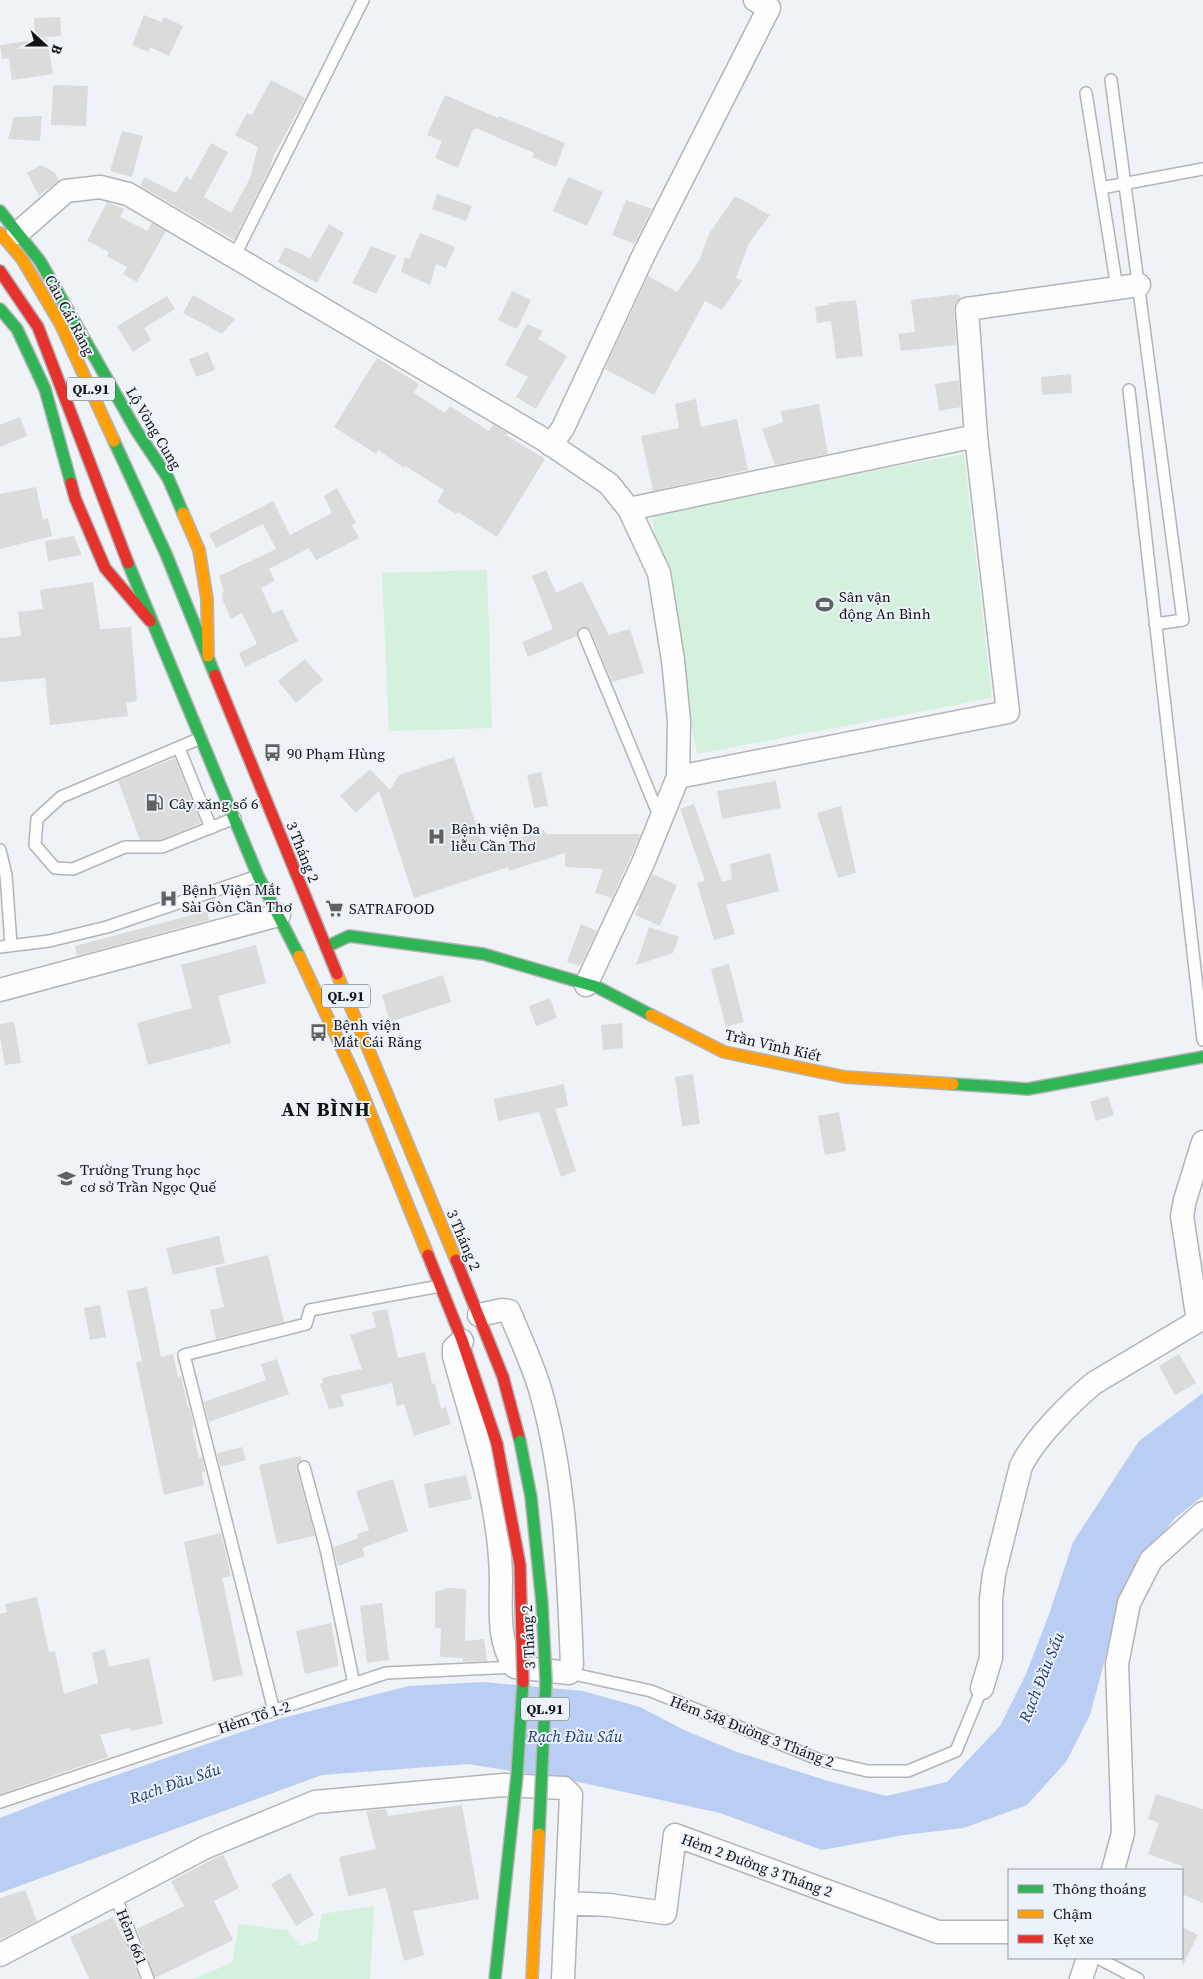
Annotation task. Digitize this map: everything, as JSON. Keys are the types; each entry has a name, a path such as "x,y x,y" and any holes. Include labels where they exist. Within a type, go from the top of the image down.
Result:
{"main road":[{"name":"Lộ Vòng Cung","path":"0,211 9,233 40,261 136,430 168,478 199,550 207,599 208,658"},
{"name":"Cầu Cái Răng","path":"9,233 61,326 166,554"},
{"name":"3 Tháng 2","path":"0,272 38,327 132,573 258,876 279,915 359,1084 462,1340 497,1444 520,1565 523,1677 516,1775 495,1979"},
{"path":"0,309 17,330 45,389 75,498 105,568 154,626"},
{"name":"3 Tháng 2","path":"166,554 326,947 479,1315 503,1377 520,1441 531,1497 542,1603 546,1681 532,1979"},
{"name":"Trần Vĩnh Kiết","path":"326,947 349,936 484,954 597,987 724,1052 845,1077 1028,1089 1203,1057"}],"street":[{"path":"551,445 563,428 644,254 769,8 755,0"},
{"path":"9,233 66,191 100,187 128,194 551,445 609,484 629,509 659,573 673,660 679,721 678,777 642,863 586,985"},
{"path":"678,777 1008,712 976,436 966,308 1139,285"},
{"path":"629,509 976,436"},
{"path":"0,990 279,915"},
{"path":"982,1688 991,1658 990,1599 994,1574 1020,1466 1028,1452 1078,1396 1094,1383 1200,1319 1182,1216 1203,1142"},
{"path":"462,1340 454,1348 454,1356 490,1488 501,1558 502,1635 508,1657 515,1667 569,1673 572,1664 568,1558 557,1463 540,1388 510,1311 502,1310 479,1315"},
{"path":"1113,1869 1123,1834 1117,1664 1129,1603 1151,1560 1203,1513"},
{"path":"482,1979 495,1885 503,1786"},
{"path":"0,1955 206,1847 315,1802 503,1786 564,1788 571,1795 563,1979"},
{"name":"Hẻm 2 Đường 3 Tháng 2","path":"566,1903 609,1905 665,1912 675,1835 938,1932 1008,1932"},
{"path":"1081,1979 1088,1959"}],"lane":[{"path":"234,257 362,0"},
{"path":"1112,80 1183,620 1155,624"},
{"path":"1086,93 1117,288"},
{"path":"1101,188 1203,169"},
{"path":"1129,390 1203,1040"},
{"path":"584,634 660,819"},
{"path":"201,738 61,797 37,819 35,845 55,868 73,869 125,847 162,847 235,818"},
{"path":"179,748 211,828"},
{"path":"0,850 6,875 6,946 49,941 107,927 258,876"},
{"path":"274,1711 184,1355 306,1324 310,1310 440,1286"},
{"path":"304,1467 326,1549 354,1684"},
{"name":"Hẻm Tổ 1-2","path":"0,1802 386,1673 515,1667"},
{"name":"Hẻm 548 Đường 3 Tháng 2","path":"569,1673 651,1691 768,1737 820,1760 868,1772 908,1771 956,1751 982,1688"},
{"name":"Hẻm 661","path":"115,1895 148,1979"},
{"path":"1100,1959 1138,1979"}],"green space":[{"name":"Sân vận động An Bình","path":"964,454 992,698 697,754 651,512"},
{"path":"487,570 492,728 389,731 382,573"},
{"path":"374,1906 370,1979 193,1979 232,1963 239,1924 287,1930 300,1946 317,1941 322,1914"}],"water":[{"name":"Rạch Đầu Sấu","path":"1203,1393 1203,1496 1175,1518 1126,1581 1090,1715 1066,1762 1027,1805 964,1828 904,1835 822,1850 720,1813 574,1781 468,1764 322,1775 0,1893 0,1818 67,1792 279,1719 409,1686 483,1682 583,1691 640,1707 684,1730 737,1752 828,1781 886,1796 947,1782 1000,1726 1026,1674 1048,1617 1073,1542 1139,1441"}],"building":[{"path":"144,15 162,22 164,17 183,26 169,56 150,47 148,52 132,45"},
{"path":"60,17 61,36 35,38 34,18"},
{"path":"47,38 53,74 12,80 9,58 2,59 0,45"},
{"path":"271,80 305,98 273,157 270,168 234,240 140,186 144,177 176,193 186,176 191,180 211,143 228,152 204,197 231,213 250,178 258,147 235,135 247,113 252,115"},
{"path":"53,85 88,86 86,126 51,125"},
{"path":"445,95 498,118 499,116 565,143 556,167 532,157 534,153 476,128 475,130 473,129 458,168 435,158 442,141 427,135"},
{"path":"42,116 40,141 8,139 14,117"},
{"path":"122,131 143,136 132,177 110,171"},
{"path":"41,165 55,173 59,180 39,196 27,173"},
{"path":"568,177 603,192 587,226 553,211"},
{"path":"437,194 472,206 466,221 432,209"},
{"path":"735,196 770,215 749,243 736,278 742,281 722,310 705,301 654,395 605,369 648,276 677,292 699,261 709,234"},
{"path":"626,200 652,209 634,244 612,235"},
{"path":"107,202 124,209 120,217 147,231 152,223 166,231 137,282 123,274 127,267 107,256 109,252 87,241"},
{"path":"329,224 344,233 317,283 278,262 285,247 310,258"},
{"path":"420,233 455,247 446,268 436,264 430,285 401,272 405,257 409,259"},
{"path":"371,246 396,256 376,294 352,283"},
{"path":"512,291 531,300 517,329 498,320"},
{"path":"959,294 960,298 955,303 954,309 956,345 901,351 898,334 915,332 911,300"},
{"path":"193,295 235,319 222,334 183,313"},
{"path":"167,296 175,309 144,328 151,340 133,352 117,326"},
{"path":"856,300 863,356 836,359 831,321 817,323 815,307 829,305 829,303"},
{"path":"527,324 543,331 538,339 567,356 536,409 516,397 528,377 505,365"},
{"path":"208,352 215,370 196,377 189,359"},
{"path":"377,358 419,384 414,393 445,413 450,406 489,431 493,425 508,433 506,435 545,459 497,537 458,512 456,514 437,502 444,490 405,466 404,468 378,450 376,454 334,427"},
{"path":"1071,374 1072,393 1042,395 1041,377"},
{"path":"959,380 961,407 939,411 935,384"},
{"path":"696,399 701,427 737,419 748,470 653,491 641,436 679,428 675,404"},
{"path":"819,404 828,454 775,465 762,429 783,422 781,411"},
{"path":"20,417 27,436 0,447 0,425"},
{"path":"36,487 43,520 48,518 52,536 0,549 0,494"},
{"path":"337,488 356,523 352,525 359,538 316,560 309,548 269,569 275,581 261,588 273,614 282,609 298,641 245,667 239,653 257,644 242,613 231,619 223,601 222,592 224,591 219,576 276,549 263,524 216,548 209,534 273,501 290,535 332,513 324,496"},
{"path":"74,536 82,555 48,561 45,541"},
{"path":"546,570 556,593 582,581 609,635 630,629 644,673 612,682 591,631 585,627 578,629 577,636 528,657 522,642 553,629 532,576"},
{"path":"93,582 100,629 131,627 137,701 126,703 128,716 50,725 45,678 0,682 0,638 21,636 18,612 43,609 40,590"},
{"path":"305,659 323,680 296,703 278,681"},
{"name":"Bệnh viện Da liễu Cần Thơ","path":"454,757 484,849 544,830 546,834 641,834 612,898 595,893 603,869 565,867 565,853 509,871 508,867 414,898 379,791 356,813 340,796 370,769 390,790 399,775"},
{"path":"175,758 201,823 161,840 140,840 118,781"},
{"path":"541,772 548,806 534,808 527,775"},
{"path":"776,781 781,808 722,819 717,791"},
{"path":"694,804 722,882 732,879 730,864 770,853 779,891 726,905 735,934 714,940 697,883 705,881 680,809"},
{"path":"841,806 856,873 838,878 817,813"},
{"path":"652,874 677,885 660,926 635,915 639,906 637,906"},
{"path":"207,911 209,920 77,956 75,946"},
{"path":"581,924 597,931 580,966 567,962"},
{"path":"649,927 679,937 673,953 636,965"},
{"path":"256,945 266,983 218,996 231,1043 148,1065 137,1023 192,1008 181,965"},
{"path":"729,964 744,1022 726,1027 711,969"},
{"path":"443,975 451,1002 390,1022 382,995"},
{"path":"550,998 557,1018 536,1026 529,1006"},
{"path":"14,1022 21,1063 5,1065 0,1037 0,1024"},
{"path":"622,1023 623,1048 603,1050 601,1025"},
{"path":"693,1074 700,1124 682,1126 675,1077"},
{"path":"564,1084 568,1106 555,1109 576,1171 561,1177 539,1112 498,1121 494,1099"},
{"path":"1108,1096 1114,1115 1096,1121 1090,1102"},
{"path":"839,1112 846,1151 825,1155 818,1116"},
{"path":"219,1236 225,1263 173,1275 166,1248"},
{"path":"268,1255 284,1322 216,1339 210,1310 224,1307 215,1268"},
{"path":"147,1287 161,1357 173,1354 178,1377 181,1376 194,1427 192,1428 199,1458 202,1457 205,1471 202,1472 204,1485 164,1495 136,1362 142,1361 127,1291"},
{"path":"100,1305 106,1337 90,1340 84,1308"},
{"path":"387,1309 398,1358 425,1352 432,1384 435,1383 441,1409 446,1407 451,1424 414,1436 404,1404 397,1406 392,1383 341,1395 344,1406 329,1409 320,1384 323,1383 322,1378 362,1369 350,1335 376,1327 372,1312"},
{"path":"1179,1354 1196,1383 1175,1395 1159,1366"},
{"path":"277,1359 289,1394 209,1422 204,1402 266,1380 261,1364"},
{"path":"242,1447 246,1460 220,1467 217,1453"},
{"path":"301,1456 302,1460 298,1462 297,1469 315,1536 277,1544 259,1465"},
{"path":"466,1475 472,1499 429,1508 424,1484"},
{"path":"393,1479 408,1531 362,1548 357,1534 369,1530 356,1491"},
{"path":"221,1533 231,1576 222,1578 243,1675 213,1681 184,1542"},
{"path":"359,1538 365,1556 338,1566 333,1547"},
{"path":"449,1588 466,1589 465,1641 484,1639 487,1661 463,1662 463,1658 440,1657 441,1628 435,1628 435,1592"},
{"path":"37,1597 49,1652 55,1651 64,1694 98,1683 92,1653 105,1649 109,1667 149,1658 163,1724 131,1731 130,1728 100,1735 108,1757 0,1794 0,1614 7,1612 5,1604"},
{"path":"382,1603 389,1660 367,1663 360,1606"},
{"path":"331,1623 339,1666 305,1674 296,1631"},
{"path":"1156,1794 1203,1809 1203,1903 1183,1894 1182,1866 1148,1854 1159,1823 1148,1819"},
{"path":"462,1805 479,1899 413,1911 424,1955 404,1961 386,1888 348,1896 339,1857 376,1849 366,1811 386,1809 388,1816"},
{"path":"223,1854 239,1888 214,1901 233,1940 155,1978 137,1929 184,1906 171,1881"},
{"path":"290,1873 314,1915 296,1926 271,1884"},
{"path":"25,1890 37,1921 0,1940 0,1898"},
{"path":"113,1917 123,1936 140,1979 89,1979 70,1937"},
{"path":"1183,1928 1198,1935 1182,1967 1183,1959"}],"traffic: fast":[{"path":"0,211 40,261 136,430 168,478 183,513"},
{"path":"0,309 17,329 45,389 71,483"},
{"path":"114,441 166,554 215,675"},
{"path":"128,563 258,876 299,956"},
{"path":"326,947 349,936 483,954 597,987 651,1015"},
{"path":"953,1084 1028,1089 1203,1057"},
{"path":"520,1441 531,1497 542,1603 546,1681 539,1834"},
{"path":"495,1979 517,1775 523,1682"}],"traffic: slow":[{"path":"0,233 22,259 61,325 114,441"},
{"path":"183,513 199,550 207,599 208,656"},
{"path":"299,956 359,1085 428,1255"},
{"path":"337,974 456,1260"},
{"path":"651,1015 724,1052 845,1077 953,1084"},
{"path":"532,1979 539,1834"}],"traffic: jam":[{"path":"0,271 38,327 128,563"},
{"path":"71,483 75,498 105,568 150,621"},
{"path":"215,675 337,974"},
{"path":"428,1255 462,1340 497,1444"},
{"path":"456,1260 503,1377 520,1441"},
{"path":"497,1444 520,1565 523,1682"}],"place":[{"name":"Sân vận động An Bình","path":"825,605"},
{"name":"90 Phạm Hùng","path":"273,753"},
{"name":"Cây xăng số 6","path":"155,803"},
{"name":"Bệnh viện Da liễu Cần Thơ","path":"437,837"},
{"name":"Bệnh Viện Mắt Sài Gòn Cần Thơ","path":"168,898"},
{"name":"SATRAFOOD","path":"335,908"},
{"name":"Bệnh viện Mắt Cái Răng","path":"319,1033"},
{"name":"Trường Trung học cơ sở Trần Ngọc Quế","path":"66,1178"}],"district":[{"name":"AN BÌNH","path":"326,1109"}]}
